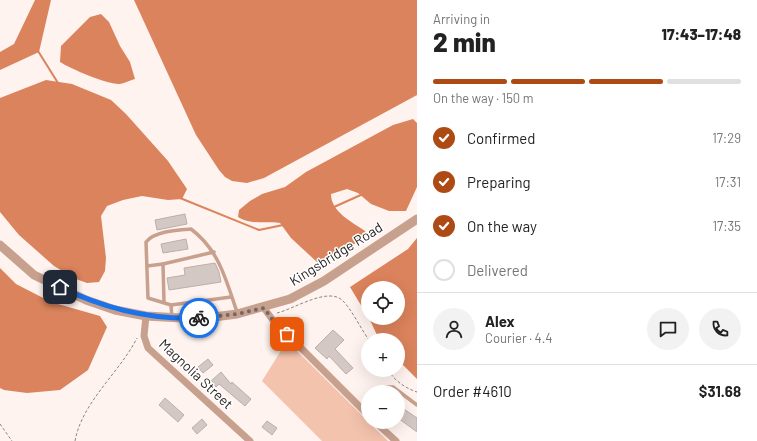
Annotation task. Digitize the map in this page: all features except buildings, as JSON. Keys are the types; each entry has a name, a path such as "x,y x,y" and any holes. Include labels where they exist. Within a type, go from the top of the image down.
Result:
{"street":[{"name":"Kingsbridge Road","path":"0,245 34,275 86,300 114,310 146,316 172,319 198,319 237,314 264,308 290,299 312,289 417,219"},
{"path":"264,308 276,323 361,409"},
{"name":"Magnolia Street","path":"146,316 144,336 148,348 250,441"},
{"path":"383,429 396,441"}],"lane":[{"path":"231,297 170,305 148,298 146,242 150,237 191,228 214,252 231,297 237,314"},
{"path":"147,266 163,264 214,252"},
{"path":"163,264 164,302"},
{"path":"170,305 172,319"},
{"path":"405,396 417,405"}],"path":[{"path":"274,313 320,297 333,295 342,300 363,333"},
{"path":"75,441 77,429 93,402 137,337"},
{"path":"133,344 138,343"},
{"path":"394,377 410,390 417,392"},
{"path":"0,424 12,441"}],"shaded area":[{"path":"35,0 51,0 39,52 0,70 0,52 14,44"},
{"path":"134,0 417,0 417,95 264,178 247,183 232,181 225,177 219,170 196,135"},
{"path":"101,14 109,22 120,46 130,62 135,79 120,84 114,84 72,69 60,62 61,46 90,17"},
{"path":"46,80 72,84 111,100 126,114 168,161 187,189 182,199 168,200 142,196 123,200 107,206 101,216 106,258 105,271 99,282 87,283 76,279 54,266 19,235 0,212 0,98"},
{"path":"413,119 417,123 417,187 406,211 389,211 371,204 358,193 347,189 331,194 334,206 338,211 365,231 366,235 360,241 318,263 291,238 280,223 253,222 238,217 239,210 262,194 285,187 306,172 393,125"},
{"path":"417,238 417,379 405,367 405,333 376,333 372,325 405,325 405,281 361,281 361,305 350,287 408,249"},
{"path":"0,268 16,284 51,302 100,316 107,327 88,370 60,390 27,393 4,390 0,388"},
{"path":"287,341 361,414 361,429 376,429 388,441 322,441 262,381"}],"waterway":[{"path":"38,51 58,83"},
{"path":"334,207 363,194"},
{"path":"180,198 259,230 283,225"}],"way so far":[{"path":"199,318 218,317 264,308 268,315 287,334"}],"route":[{"path":"60,287 86,300 114,310 172,319 199,318"}]}
